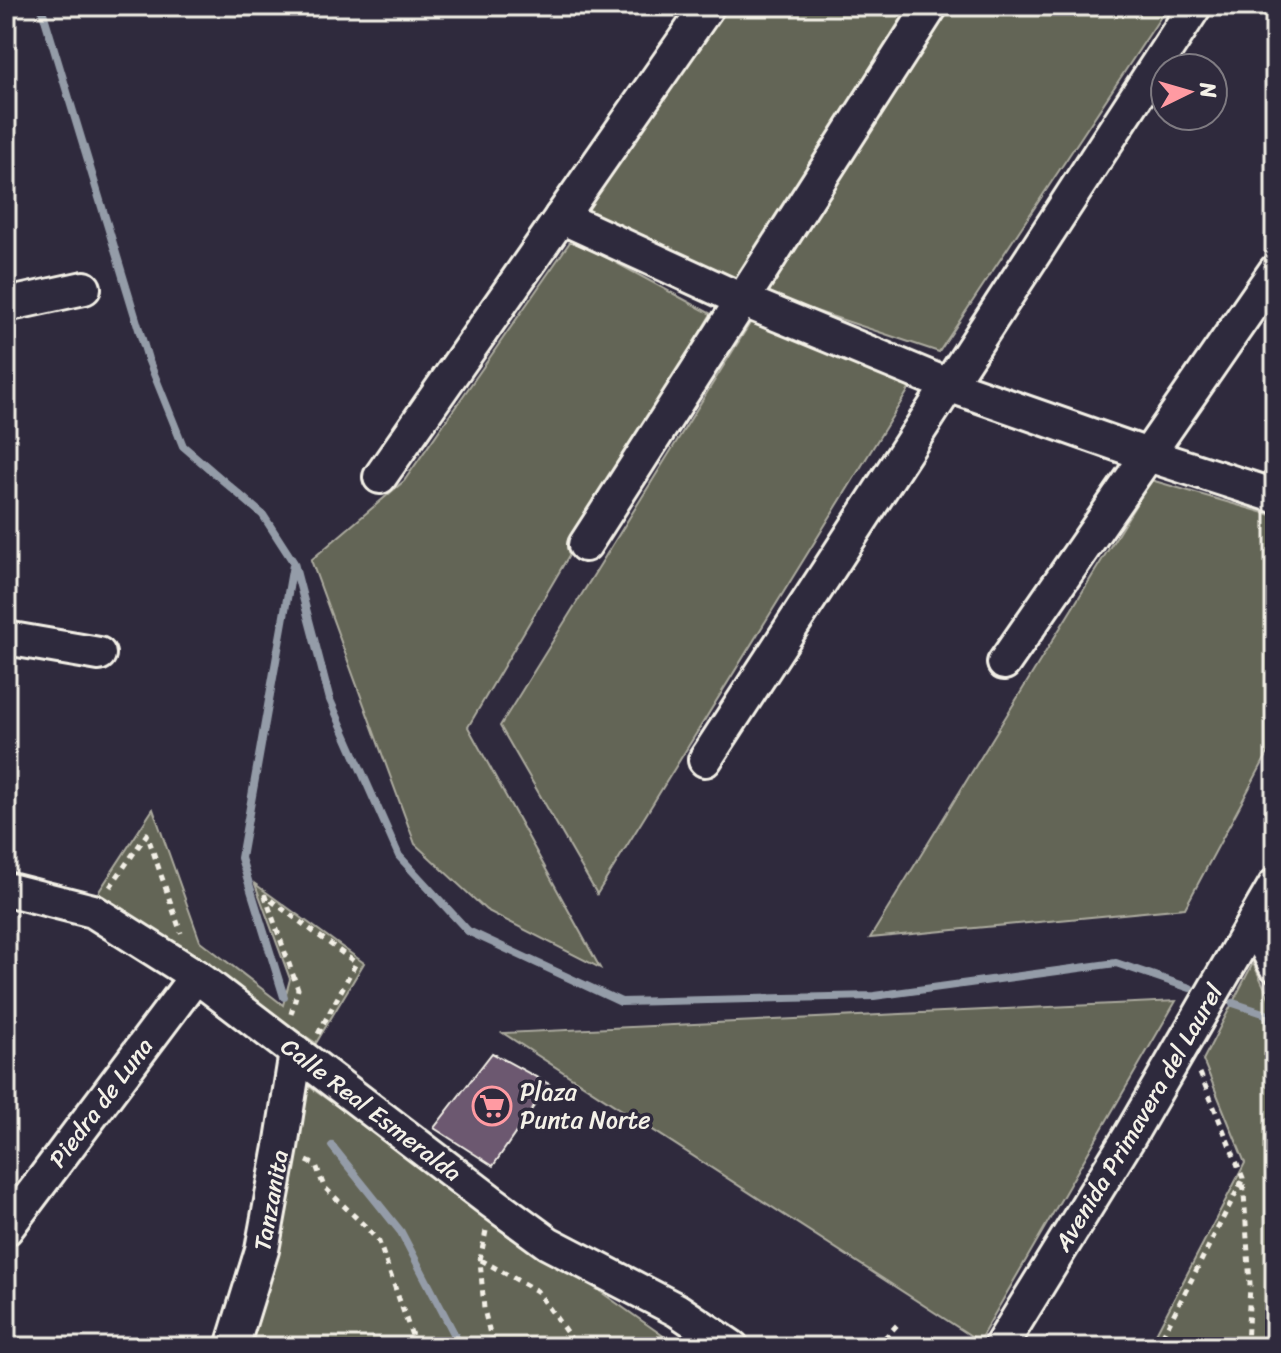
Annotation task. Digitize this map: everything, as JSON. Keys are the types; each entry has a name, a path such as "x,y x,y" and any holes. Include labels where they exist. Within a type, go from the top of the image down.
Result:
{"street":[{"path":"380,477 708,6"},
{"path":"585,545 931,6"},
{"path":"705,760 1195,6"},
{"path":"561,217 742,300 948,385 1275,496"},
{"path":"1004,663 1275,271"},
{"path":"6,305 84,288"},
{"path":"6,638 99,654"},
{"name":"Avenida Primavera del Laurel","path":"1000,1347 1128,1139 1275,885"},
{"name":"Calle Real Esmeralda","path":"6,889 93,911 196,976 548,1243 677,1310 732,1347"},
{"path":"1254,921 1275,965"},
{"name":"Piedra de Luna","path":"6,1229 196,976"},
{"name":"Tanzanita","path":"232,1347 262,1250 295,1051"}],"path":[{"path":"93,911 147,834 181,934"},
{"path":"265,896 356,963 295,1051 298,989 265,896"},
{"path":"1177,1055 1200,1074 1243,1178 1250,1284 1247,1347"},
{"path":"281,1147 316,1165 324,1187 379,1242 416,1347"},
{"path":"1157,1347 1243,1178"},
{"path":"492,1202 480,1260 484,1309 493,1347"},
{"path":"480,1260 537,1291 577,1347"},
{"path":"876,1347 898,1324"}],"green space":[{"path":"726,6 909,6 736,281 581,215"},
{"path":"952,6 1168,6 939,352 765,294"},
{"path":"572,239 711,314 468,727 600,968 486,910 415,844 311,560 404,481"},
{"path":"752,320 911,386 597,894 500,726"},
{"path":"1151,480 1275,516 1275,740 1185,908 870,938"},
{"path":"153,809 200,941 283,1005 290,979 255,884 364,963 316,1043 94,899"},
{"path":"1253,963 1275,1010 1275,1347 1149,1347 1245,1163 1203,1060"},
{"path":"1176,1001 979,1341 503,1033"},
{"path":"304,1083 679,1347 242,1347"}],"building":[{"name":"Plaza Punta Norte","path":"492,1053 549,1084 493,1166 434,1128"}],"waterway":[{"path":"41,6 148,359 183,446 263,515 294,563 330,700 399,856 468,931 621,1002 874,996 1116,963 1190,988"},
{"path":"284,997 241,858 293,565"},
{"path":"1233,1003 1266,1014 1275,1037"},
{"path":"332,1146 401,1232 461,1347"}],"place":[{"name":"Plaza Punta Norte","path":"492,1106"}]}
